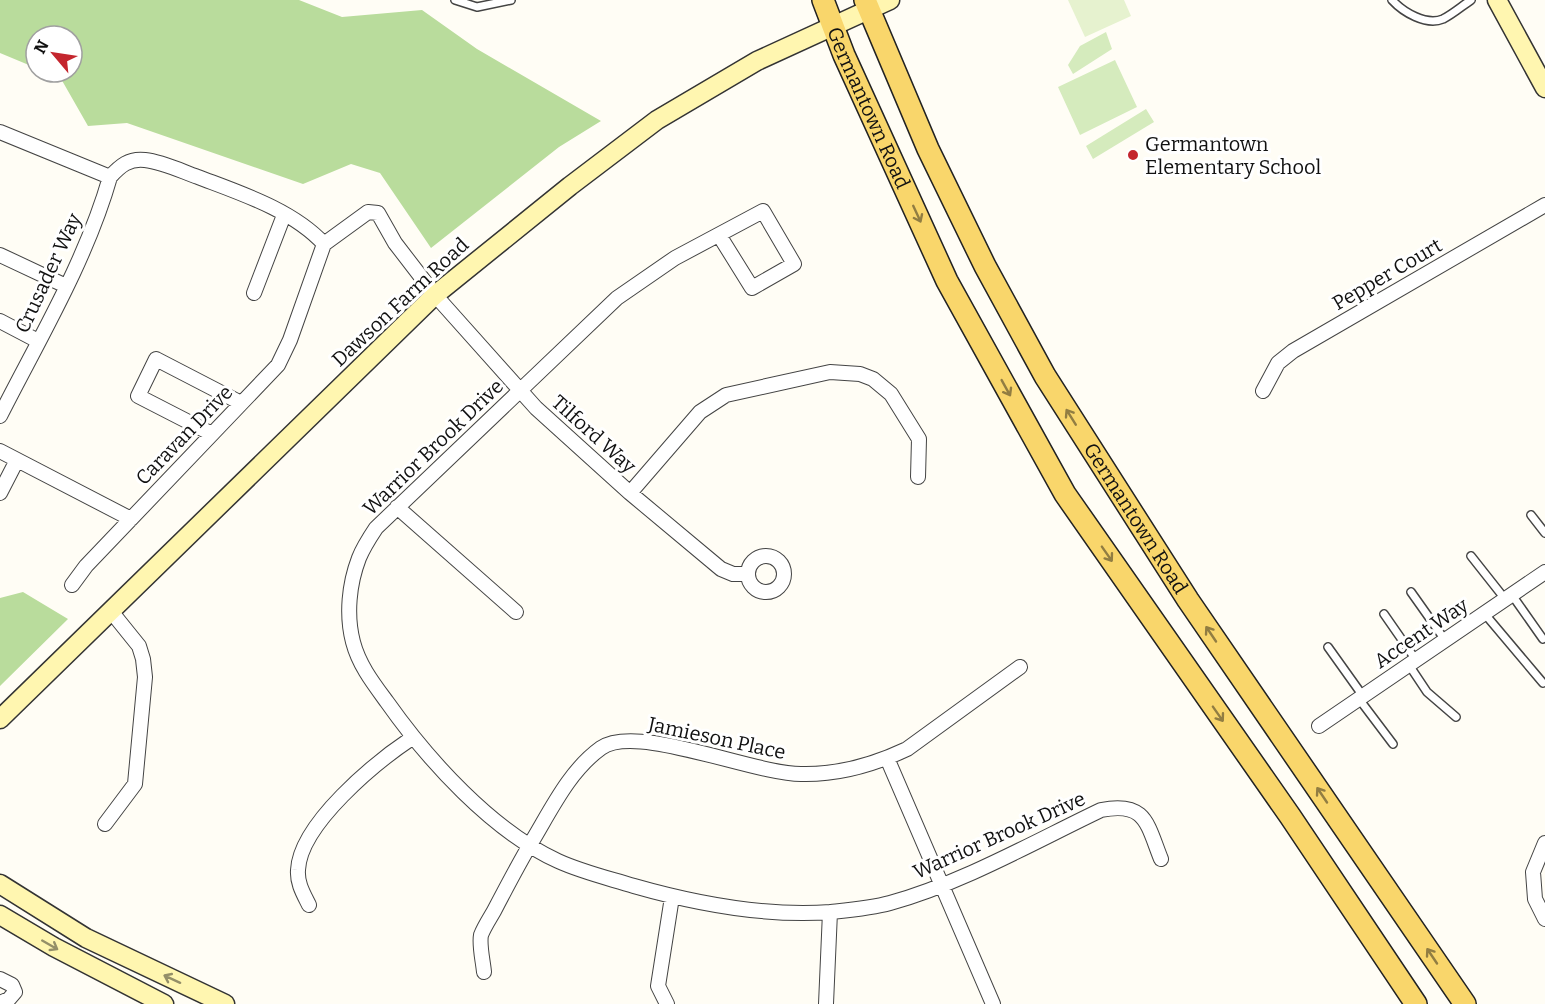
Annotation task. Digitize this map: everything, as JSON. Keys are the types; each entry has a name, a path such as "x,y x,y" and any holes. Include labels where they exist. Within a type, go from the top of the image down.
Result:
{"main road":[{"name":"Germantown Road","path":"823,0 832,27 947,281 1065,494 1290,816 1416,1004"},
{"name":"Germantown Road","path":"867,6 933,159 985,266 1045,376 1188,600 1465,1004"}],"street":[{"name":"Dawson Farm Road","path":"0,719 435,295 570,186 657,120 757,61 832,27 867,6 890,0"},
{"path":"1497,0 1545,88"},
{"path":"0,132 110,177 121,165 130,161 144,159 168,166 251,197 284,214 314,234 324,244 368,212 378,213 395,243 435,295"},
{"name":"Crusader Way","path":"0,416 66,286 102,204 110,177"},
{"name":"Pepper Court","path":"1263,391 1278,363 1293,351 1545,205"},
{"name":"Warrior Brook Drive","path":"719,235 752,288 794,264 763,212 719,235 675,258 617,298 376,528 359,557 351,586 349,618 353,642 363,669 412,738 474,801 511,833 556,860 589,873 672,897 758,912 830,912 888,904 943,886 1101,810 1114,808 1133,810 1144,816 1161,859"},
{"path":"254,292 284,214"},
{"name":"Caravan Drive","path":"72,585 86,566 278,365 285,352 324,244"},
{"path":"0,255 66,286"},
{"name":"Tilford Way","path":"435,295 536,408 630,493 721,569 734,574 748,574"},
{"path":"0,321 38,341"},
{"path":"212,434 138,396 156,359 241,403"},
{"path":"630,493 700,412 726,394 830,372 860,374 873,380 891,394 919,439 918,477"},
{"path":"0,451 131,519"},
{"path":"0,493 17,460"},
{"path":"397,507 516,612"},
{"name":"Accent Way","path":"1319,726 1545,572"},
{"path":"105,824 135,784 145,677 139,646 111,610"},
{"name":"Jamieson Place","path":"484,972 481,936 530,846 577,770 603,747 617,742 647,741 771,771 801,774 847,771 907,749 1020,667"},
{"path":"309,905 298,883 298,868 309,839 319,823 348,789 395,749 412,738"},
{"path":"887,758 993,1004"},
{"path":"1545,843 1533,872 1535,899 1545,919"},
{"path":"0,884 86,938 225,1004"},
{"path":"667,1004 658,986 672,897"},
{"path":"826,1004 830,912"},
{"path":"0,915 54,947 165,1004"},
{"path":"0,979 12,986 15,992 9,999 0,1003"}],"lane":[{"path":"456,0 477,7 511,0"},
{"path":"1392,0 1397,6 1429,21 1442,20 1471,0"},
{"path":"1531,515 1545,533"},
{"path":"1471,556 1544,639"},
{"path":"1411,592 1445,640"},
{"path":"1484,613 1543,683"},
{"path":"1384,614 1427,692 1456,717"},
{"path":"1328,647 1393,744"}],"green space":[{"path":"0,0 299,0 342,17 422,10 477,49 601,121 559,147 431,248 380,173 351,164 303,184 127,123 88,126 64,84 84,84 84,24 24,24 24,63 0,53"},
{"path":"1068,0 1124,0 1131,16 1085,37"},
{"path":"1106,32 1112,49 1073,74 1068,65 1080,46"},
{"path":"1115,60 1137,107 1080,135 1058,87"},
{"path":"1146,109 1154,122 1093,159 1086,146"},
{"path":"23,592 68,619 0,686 0,598"}],"place":[{"name":"Germantown Elementary School","path":"1133,155"}]}
